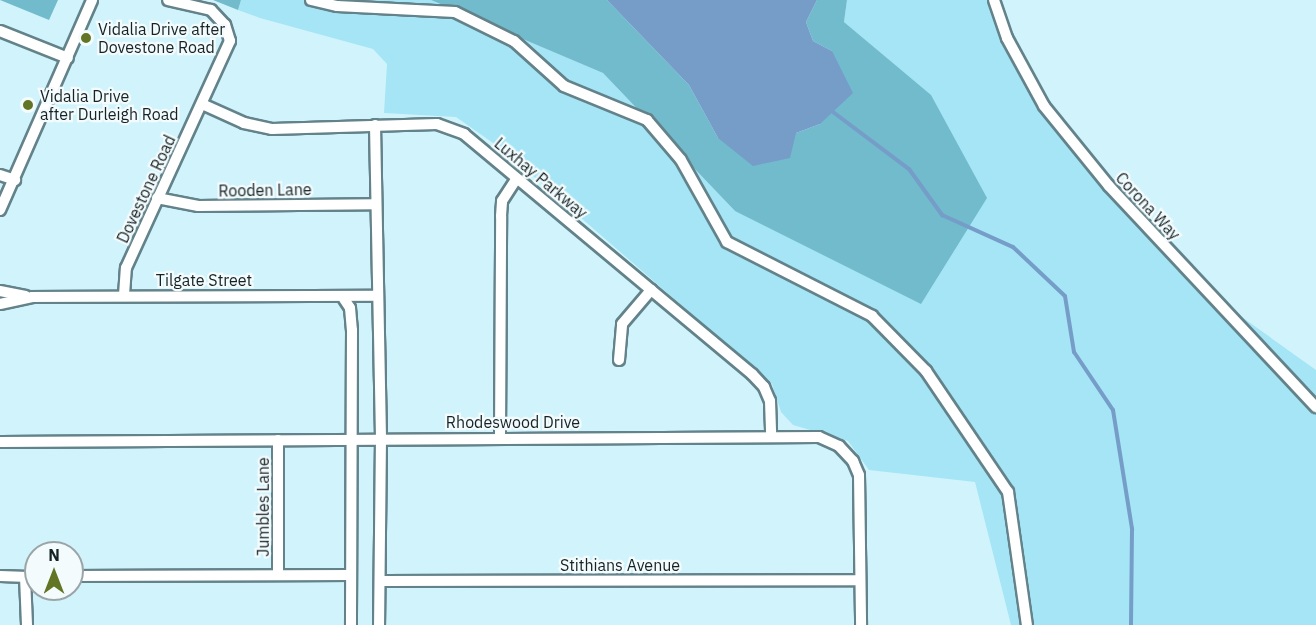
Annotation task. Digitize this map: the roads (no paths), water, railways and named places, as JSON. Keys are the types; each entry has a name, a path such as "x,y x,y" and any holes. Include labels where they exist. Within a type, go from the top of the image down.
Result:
{"street":[{"path":"0,210 92,0"},
{"name":"Dovestone Road","path":"124,295 126,268 230,41 225,25 211,10 168,0"},
{"path":"311,0 337,6 455,12 514,41 564,86 647,120 681,160 727,242 872,316 926,371 1008,492 1027,625"},
{"name":"Corona Way","path":"994,0 1006,38 1044,106 1109,186 1316,408"},
{"path":"0,31 68,58"},
{"name":"Luxhay Parkway","path":"202,104 244,123 272,129 437,124 451,127 517,178 764,387 770,401 771,436"},
{"path":"375,125 376,296 381,438 380,625"},
{"path":"0,175 15,180"},
{"path":"500,437 501,216 502,201 517,178"},
{"name":"Rooden Lane","path":"157,198 198,206 375,204"},
{"path":"619,360 622,324 651,290"},
{"name":"Tilgate Street","path":"0,291 32,297"},
{"name":"Tilgate Street","path":"0,304 32,297 124,295 376,296"},
{"path":"342,296 350,308 352,330 351,625"},
{"name":"Rhodeswood Drive","path":"0,442 500,437 819,437 839,446 853,462 861,495 861,625"},
{"name":"Jumbles Lane","path":"278,440 278,574"},
{"path":"84,576 351,575"},
{"path":"0,576 24,577"},
{"name":"Stithians Avenue","path":"380,581 860,580"},
{"path":"27,625 29,601"}],"waterway":[{"path":"833,112 909,169 942,215 1013,247 1065,296 1074,352 1113,410 1132,529 1131,625"}],"place":[{"name":"Vidalia Drive after Dovestone Road","path":"86,38"},
{"name":"Vidalia Drive after Durleigh Road","path":"28,105"}]}
